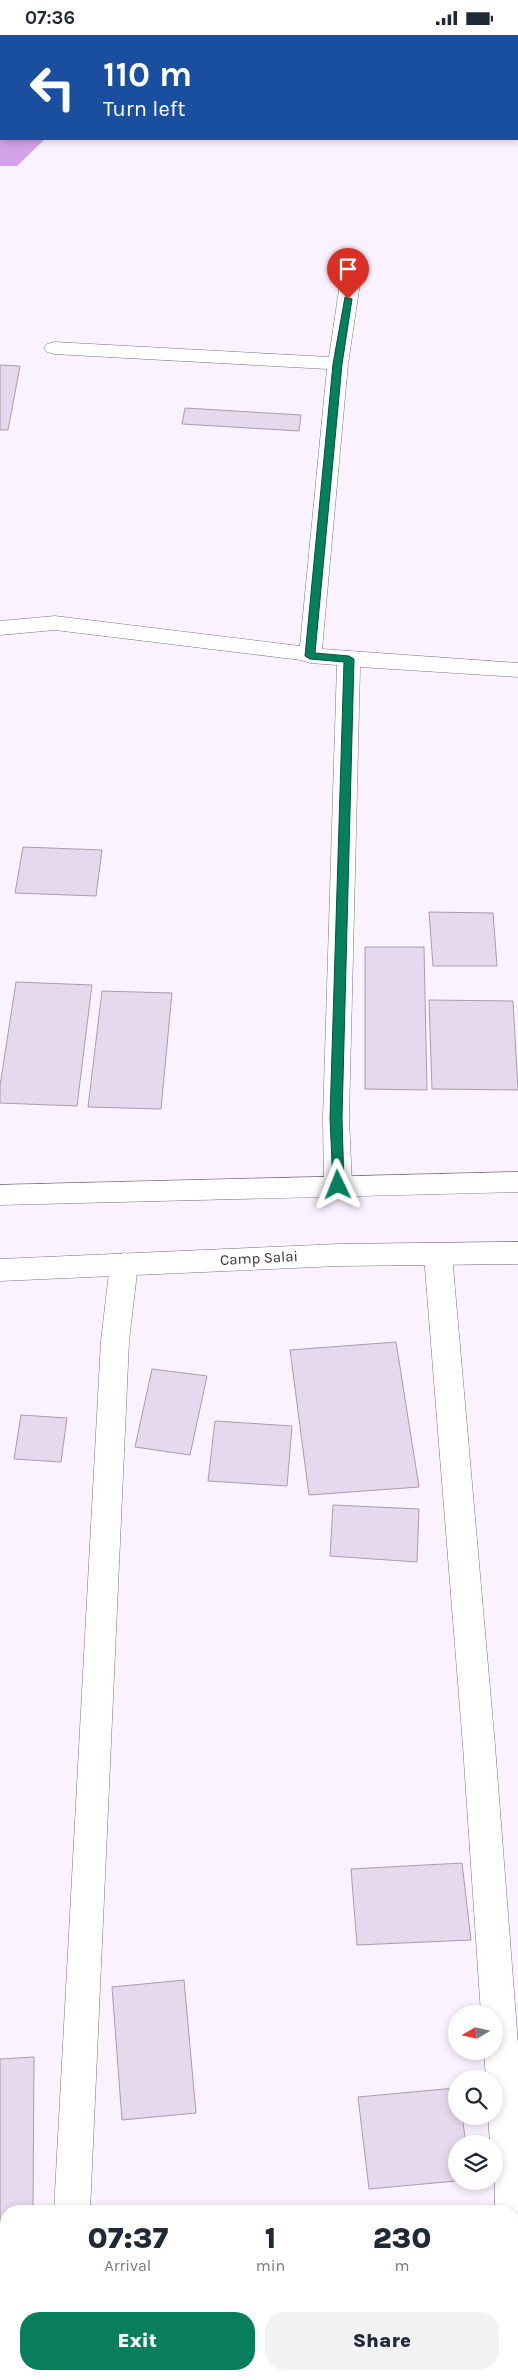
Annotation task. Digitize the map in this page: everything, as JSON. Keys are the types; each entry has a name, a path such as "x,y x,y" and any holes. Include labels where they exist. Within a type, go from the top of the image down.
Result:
{"street":[{"path":"310,656 338,364 350,283"},
{"path":"54,347 338,364"},
{"path":"0,628 55,623 310,656 518,671"},
{"path":"338,1185 336,1118 349,659"},
{"path":"0,1195 338,1185 518,1182"},
{"name":"Camp Salai","path":"0,1270 339,1255 518,1253"},
{"path":"438,1255 479,1736 512,2205"},
{"path":"72,2205 115,1341 124,1264"}],"shaded area":[{"path":"0,140 44,140 17,166 0,166"}],"building":[{"path":"0,365 20,366 8,430 0,430"},
{"path":"185,408 301,415 299,431 182,424"},
{"path":"23,847 102,850 96,896 15,893"},
{"path":"429,912 493,913 497,966 433,966"},
{"path":"365,947 424,947 427,1090 365,1089"},
{"path":"16,982 92,985 77,1106 0,1103 0,1086"},
{"path":"102,991 172,993 161,1109 88,1107"},
{"path":"429,1000 513,1001 518,1090 432,1089"},
{"path":"396,1342 419,1487 309,1495 290,1350"},
{"path":"152,1369 207,1376 190,1455 135,1447"},
{"path":"21,1415 67,1418 61,1462 14,1459"},
{"path":"215,1421 292,1426 287,1486 208,1481"},
{"path":"333,1505 419,1509 417,1562 330,1556"},
{"path":"462,1863 471,1940 357,1945 351,1869"},
{"path":"184,1980 196,2113 122,2120 112,1987"},
{"path":"34,2057 33,2205 0,2205 0,2059"},
{"path":"448,2089 448,2125 463,2125 465,2135 448,2135 448,2182 369,2189 358,2097"}],"route":[{"path":"338,1185 336,1118 349,659 310,656 338,364 348,299"}]}
